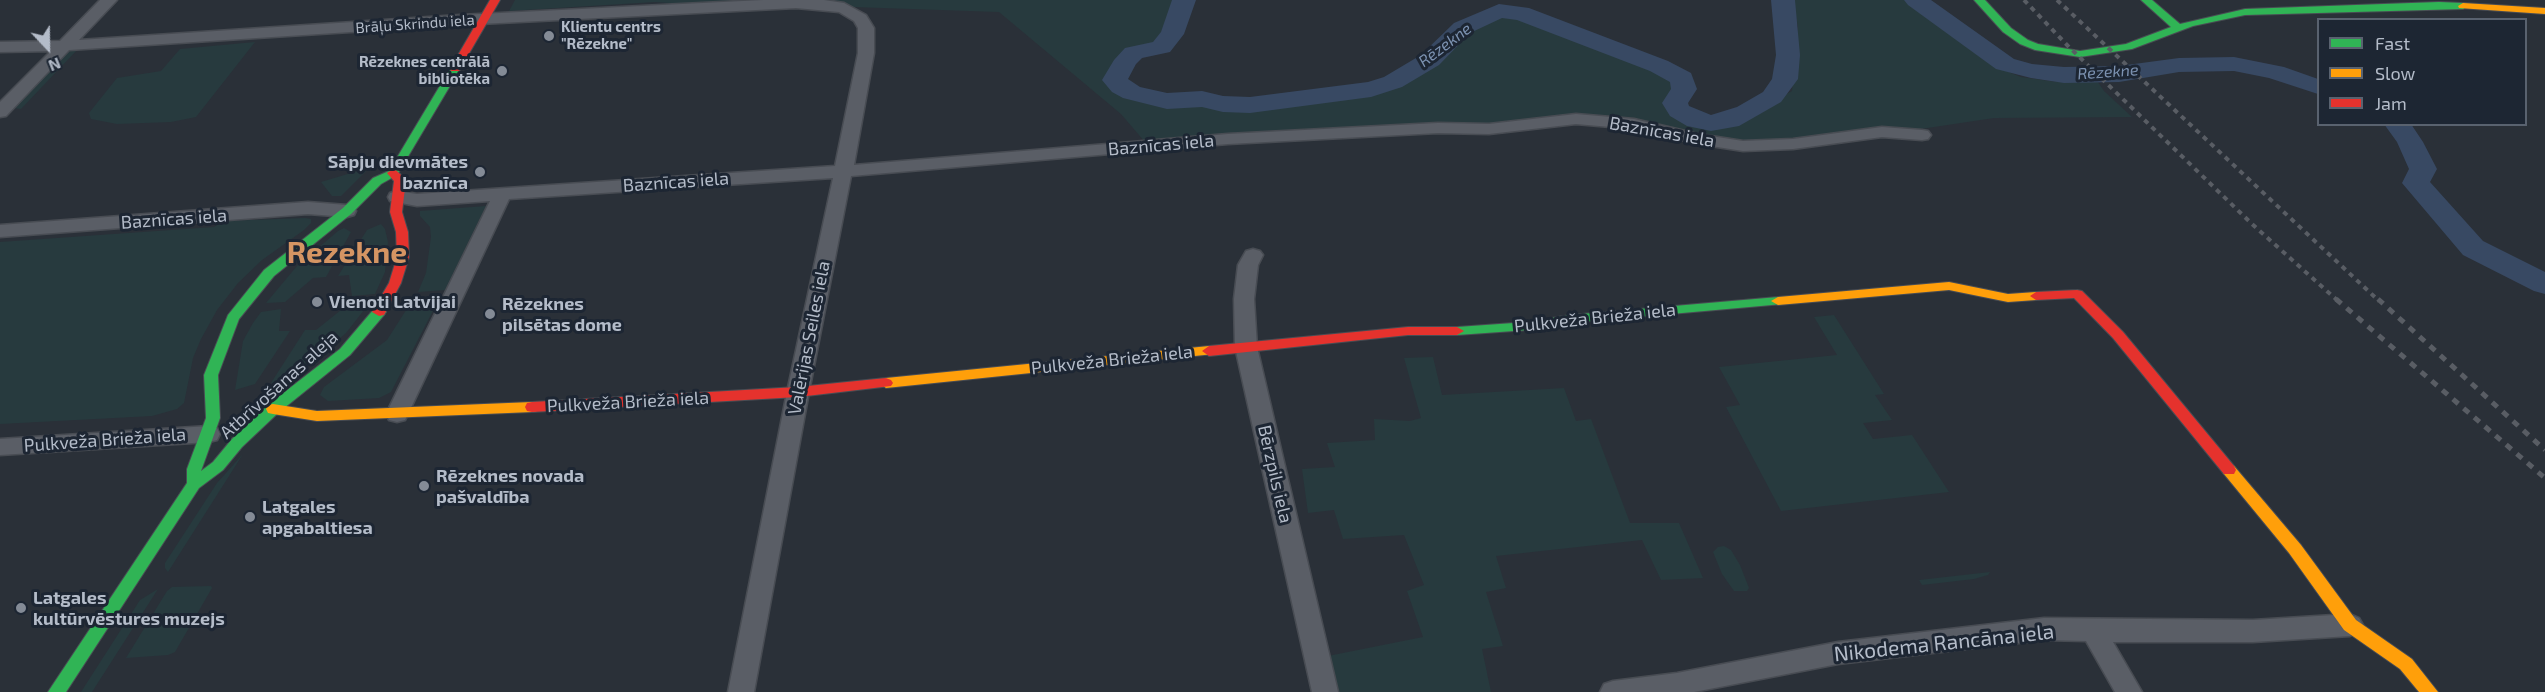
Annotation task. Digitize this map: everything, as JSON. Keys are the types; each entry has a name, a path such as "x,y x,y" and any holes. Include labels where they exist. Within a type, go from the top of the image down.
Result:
{"main road":[{"name":"Atbrīvošanas aleja","path":"194,484 194,469 209,434 213,418 211,375 218,353 243,304 269,273 286,258 347,212 377,181 393,173 495,0"},
{"path":"1979,0 2014,36 2036,47 2080,54 2128,47 2215,17 2245,12 2461,3 2545,11"},
{"path":"2146,0 2172,31"},
{"name":"Atbrīvošanas aleja","path":"57,692 194,484 218,466 237,443 273,409 345,352 372,322 384,304 395,284 403,257 402,232 396,205 400,180 393,173"},
{"path":"347,212 374,210 396,205"},
{"name":"Pulkveža Brieža iela","path":"250,411 273,409 317,416 397,414 798,392 1408,331 1435,332 1528,326 1570,319 1949,286 2008,298 2077,294 2118,335 2295,549 2350,625 2406,664 2429,692"},
{"path":"212,403 227,409"}],"street":[{"path":"0,112 109,0"},
{"name":"Brāļu Skrindu iela","path":"0,47 796,3 830,5"},
{"name":"Valērijas Seiles iela","path":"741,692 866,53 864,22 855,14 830,5"},
{"name":"Baznīcas iela","path":"396,205 417,200 844,171 1228,140 1438,128 1489,129 1576,119 1634,124 1698,139 1743,146 1793,144 1882,132 1922,135"},
{"path":"397,414 502,195"},
{"name":"Baznīcas iela","path":"0,231 308,208 347,212"},
{"name":"Bērzpils iela","path":"1253,255 1248,265 1244,298 1246,347 1325,692"},
{"name":"Pulkveža Brieža iela","path":"0,447 209,434"},
{"name":"Nikodema Rancāna iela","path":"1613,692 1677,684 1838,653 2044,629 2253,631 2350,625"},
{"path":"2092,631 2129,692"}],"green space":[{"path":"515,0 791,0 686,4 655,2 509,11"},
{"path":"817,0 1183,0 1161,47 1134,53 1115,80 1126,90 1167,101 1202,99 1223,104 1250,105 1371,89 1393,82 1430,60 1462,28 1499,11 1521,13 1659,66 1682,78 1666,103 1691,127 1730,126 1792,91 1798,27 1793,0 1912,0 1996,67 2021,77 2057,82 2095,78 2104,91 2132,117 1994,118 1894,133 1743,146 1576,119 1489,129 1145,142 1121,114 999,12 854,7"},
{"path":"255,42 196,117 171,122 117,124 91,119 89,113 117,78 161,71 180,49"},
{"path":"78,49 21,109 14,108 68,52"},
{"path":"361,170 366,171 341,196 332,196 321,182"},
{"path":"486,206 445,290 418,292 426,273 431,237 430,227 420,216 420,211"},
{"path":"311,219 311,223 262,260 238,283 217,310 193,358 184,403 177,409 152,416 0,424 0,242 214,227 224,221"},
{"path":"381,224 385,229 388,242 385,272 375,294 352,296 349,275 338,276 367,230"},
{"path":"344,228 351,232 326,277 313,278 285,302 266,303 297,266"},
{"path":"439,299 391,392 379,398 328,401 320,395 324,387 387,340 410,304"},
{"path":"368,305 346,333 282,387 271,383 305,330 316,330 346,306"},
{"path":"281,309 279,331 290,331 255,384 235,390 243,341 253,323 261,312"},
{"path":"1834,315 1884,394 1875,395 1892,420 1863,423 1873,439 1912,435 1949,492 1781,511 1726,407 1740,405 1719,367 1837,355 1814,317"},
{"path":"1433,357 1442,395 1564,388 1576,421 1591,419 1630,523 1679,523 1703,578 1661,580 1642,540 1496,556 1506,588 1486,592 1503,646 1482,649 1491,692 1335,692 1328,656 1423,637 1407,591 1424,585 1404,535 1343,539 1334,510 1308,513 1302,469 1335,467 1327,443 1375,440 1374,419 1410,421 1421,418 1404,358"},
{"path":"243,454 168,572 165,563 217,483"},
{"path":"1724,546 1731,550 1740,565 1749,588 1747,591 1734,591 1722,574 1713,552 1718,547"},
{"path":"1990,572 1988,575 1974,579 1922,585 1919,580"},
{"path":"211,586 212,588 175,652 168,655 126,658 167,591 172,587"},
{"path":"158,589 92,692 81,692 140,600"}],"waterway":[{"name":"Rēzekne","path":"1184,0 1172,34 1161,47 1134,53 1126,60 1115,80 1121,87 1132,93 1167,101 1202,99 1223,104 1250,105 1371,89 1393,82 1430,60 1462,28 1499,11 1521,13 1659,66 1682,78 1684,89 1675,103 1679,111 1696,120 1711,123 1730,120 1746,113 1772,97 1785,79 1788,55 1783,0"},
{"name":"Rēzekne","path":"1916,0 2005,64 2031,71 2064,75 2119,74 2179,65 2234,64 2275,72 2317,87"},
{"name":"Rēzekne","path":"2398,126 2410,142 2423,169 2416,183 2473,248 2545,284"}],"railway":[{"path":"2024,0 2068,46 2252,224 2338,301"},
{"path":"2057,0 2379,301"},
{"path":"2336,299 2545,478"},
{"path":"2378,299 2545,450"}],"traffic: fast":[{"path":"1979,0 2007,30 2024,42 2035,47 2080,54 2128,47 2190,24 2245,12 2463,6"},
{"path":"2146,0 2179,29"},
{"path":"194,484 194,469 213,418 211,375 233,318 269,273 347,211 377,181 393,173 455,69"},
{"path":"1457,331 1778,301"},
{"path":"57,692 194,484 218,466 237,443 273,409 345,352 379,312"}],"traffic: slow":[{"path":"2463,6 2545,11"},
{"path":"1778,301 1949,286 2008,298 2036,296"},
{"path":"886,383 1209,351"},
{"path":"273,409 317,416 532,407"},
{"path":"2229,470 2295,549 2350,625 2406,664 2429,692"}],"traffic: jam":[{"path":"455,69 495,0"},
{"path":"379,312 395,283 403,257 402,232 396,212 400,180 393,173"},
{"path":"2036,296 2077,294 2118,335 2229,470"},
{"path":"1209,351 1408,331 1457,331"},
{"path":"532,407 798,392 886,383"}],"place":[{"name":"Klientu centrs \"Rēzekne\"","path":"549,36"},
{"name":"Rēzeknes centrālā bibliotēka","path":"502,71"},
{"name":"Sāpju dievmātes baznīca","path":"480,172"},
{"name":"Vienoti Latvijai","path":"317,302"},
{"name":"Rēzeknes pilsētas dome","path":"490,314"},
{"name":"Rēzeknes novada pašvaldība","path":"424,486"},
{"name":"Latgales apgabaltiesa","path":"250,517"},
{"name":"Latgales kultūrvēstures muzejs","path":"21,608"}],"district":[{"name":"Rezekne","path":"347,253"}]}
